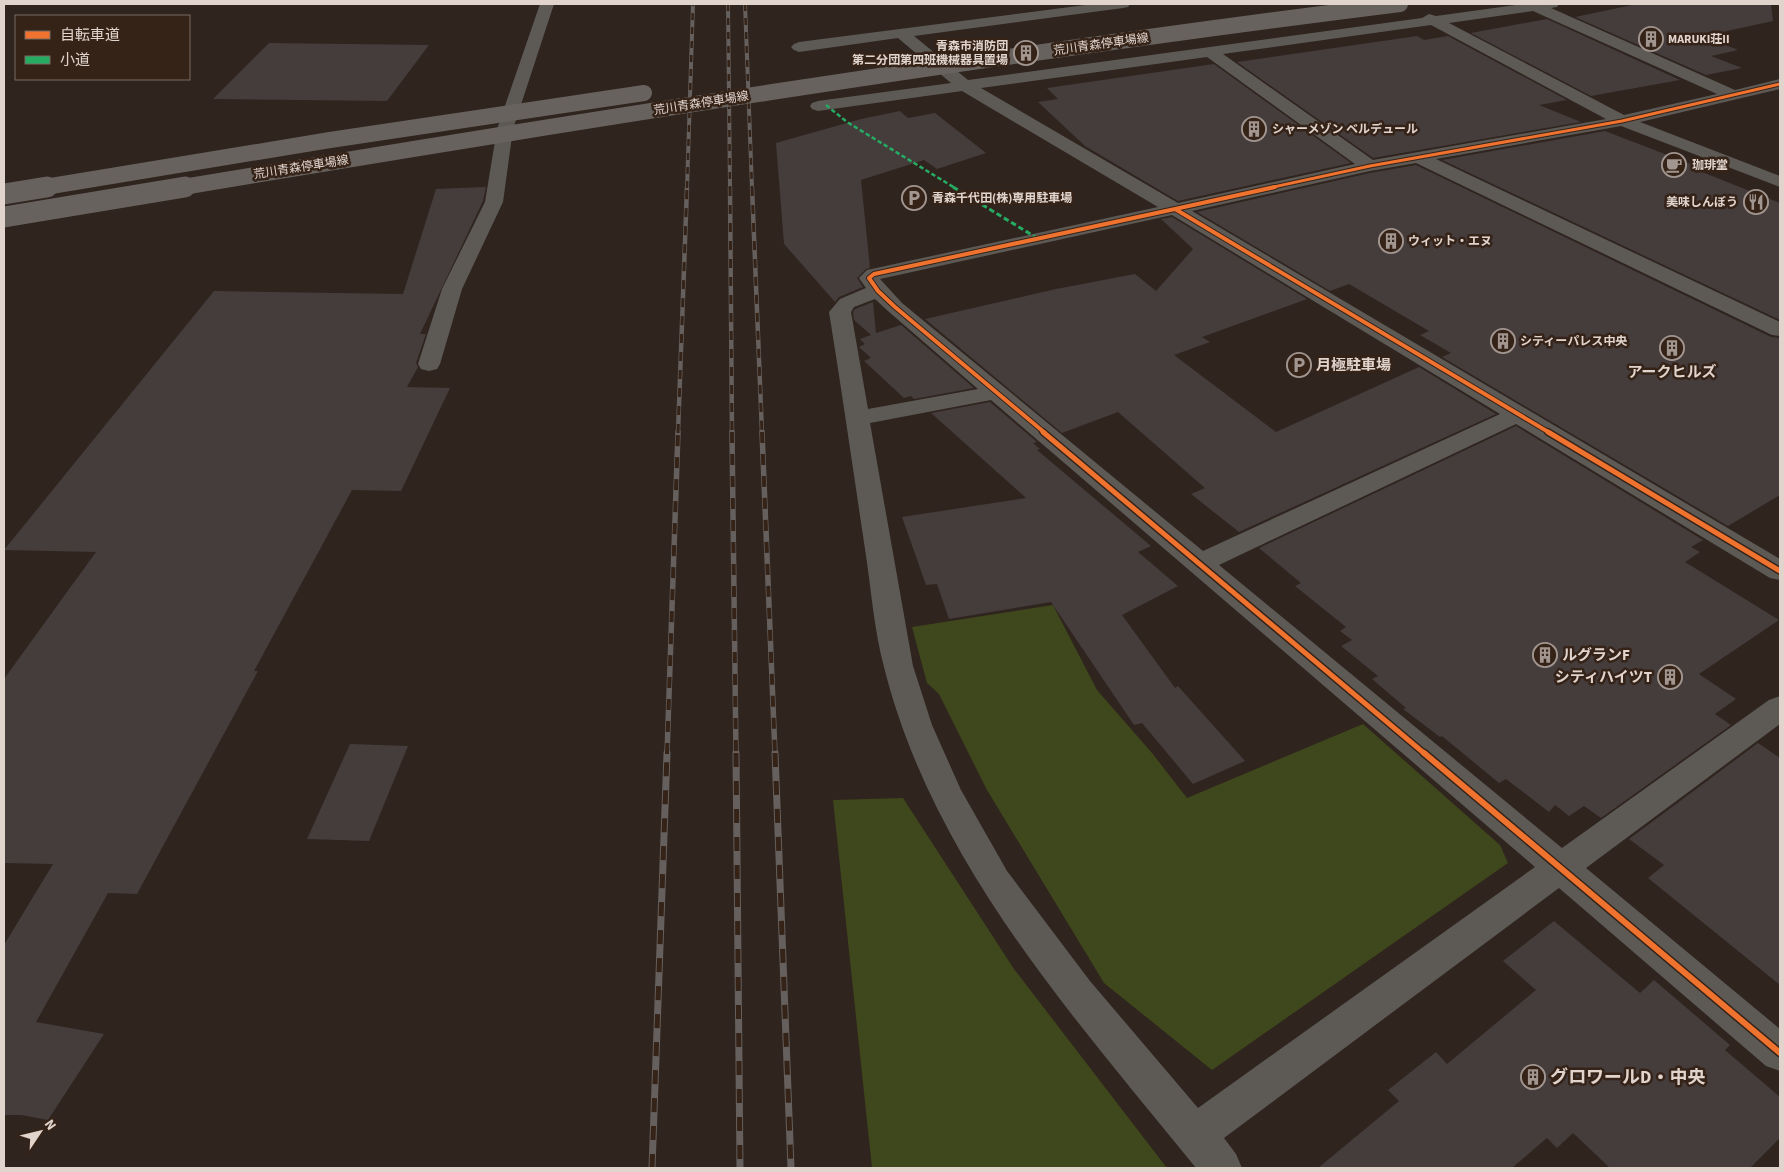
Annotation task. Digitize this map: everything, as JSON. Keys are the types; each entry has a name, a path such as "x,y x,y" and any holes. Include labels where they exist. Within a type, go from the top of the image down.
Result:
{"main road":[{"name":"荒川青森停車場線","path":"4,217 832,82 1288,17 1402,4"},
{"name":"荒川青森停車場線","path":"1022,39 1258,6"},
{"path":"904,56 943,50"},
{"name":"荒川青森停車場線","path":"4,194 330,140 660,91"}],"street":[{"path":"429,364 452,289 494,202 505,129 547,4"},
{"path":"799,47 1123,4"},
{"path":"1402,4 1622,121 1780,182"},
{"path":"818,106 1552,4"},
{"path":"1534,6 1733,95"},
{"path":"967,9 984,22"},
{"path":"902,34 964,85 1175,208 1780,571"},
{"path":"1209,51 1370,166"},
{"path":"1780,84 1622,121 1370,166 874,274 869,278 878,291 1780,1053"},
{"path":"1417,157 1780,330"},
{"path":"878,291 847,303 840,312 898,666 917,725 947,795 996,881 1071,985 1222,1168"},
{"path":"856,418 998,392"},
{"path":"1200,563 1518,414"},
{"path":"1195,1135 1780,708"}],"green space":[{"path":"1053,605 1097,690 1152,753 1187,798 1363,724 1500,845 1508,863 1212,1070 1104,983 987,790 939,694 927,683 912,627"},
{"path":"903,798 1014,969 1167,1168 872,1168 833,800"}],"building":[{"path":"1637,4 1771,4 1773,21 1704,36 1738,50 1711,56 1742,68 1706,75 1575,17"},
{"path":"1547,19 1680,80 1591,96 1471,33"},
{"path":"1417,36 1424,40 1448,36 1567,100 1539,105 1581,122 1373,158 1237,62"},
{"path":"269,43 429,45 387,101 213,99"},
{"path":"1214,64 1351,163 1178,201 1085,146 1038,102 1058,99 1047,88"},
{"path":"900,111 908,118 935,113 986,153 937,169 924,160 861,180 870,268 866,269 857,278 863,287 839,297 835,302 784,244 776,143 861,119"},
{"path":"1605,131 1696,166 1692,168 1780,203 1780,320 1442,160"},
{"path":"1416,165 1771,337 1780,338 1780,495 1728,526 1442,357 1451,353 1420,335 1429,331 1349,284 1330,291 1197,212 1370,173"},
{"path":"486,187 483,201 420,334 426,334 416,363 418,367 407,387 450,388 401,491 352,490 254,671 258,671 137,894 108,893 36,1022 104,1034 48,1120 21,1115 4,1115 4,945 53,864 4,863 4,679 96,552 4,550 214,291 403,294 436,189"},
{"path":"1172,217 1307,299 1202,337 1210,342 1174,355 1276,432 1419,367 1496,414 1239,532 1191,494 1205,488 1118,412 1062,433 925,319 1056,289 1135,274 1156,291 1193,249 1161,219"},
{"path":"873,302 876,333 901,325 974,388 914,399 911,396 904,398 864,361 871,358 859,347 865,344 860,339 871,335 854,320 853,312 855,309"},
{"path":"990,402 1037,442 1033,443 1040,449 1037,450 1151,546 1138,552 1178,586 1122,615 1175,688 1178,686 1245,761 1193,784 1142,723 1134,725 1051,602 949,619 937,584 926,585 902,517 1026,498 931,413"},
{"path":"1516,426 1703,540 1691,547 1700,552 1685,562 1779,620 1699,674 1736,699 1715,714 1731,725 1601,818 1584,806 1569,816 1555,805 1549,812 1506,779 1499,783 1442,736 1440,737 1403,709 1406,708 1372,679 1378,676 1341,646 1352,640 1340,631 1346,627 1295,586 1301,583 1259,548"},
{"path":"1758,743 1780,758 1780,985 1648,878 1664,865 1629,839"},
{"path":"350,744 408,746 369,841 307,839"},
{"path":"1554,921 1640,993 1654,980 1730,1045 1725,1050 1780,1097 1780,1138 1750,1168 1610,1168 1573,1133 1557,1148 1547,1138 1512,1168 1318,1168 1399,1101 1388,1090 1436,1052 1447,1064 1536,990 1503,961"}],"railway":[{"path":"687,188 693,4"},
{"path":"728,4 730,188"},
{"path":"745,4 752,188"},
{"path":"678,433 687,187"},
{"path":"730,187 732,433"},
{"path":"752,187 762,433"},
{"path":"667,754 678,432"},
{"path":"732,432 736,754"},
{"path":"762,432 775,754"},
{"path":"652,1168 667,753"},
{"path":"736,753 740,1168"},
{"path":"775,753 791,1168"}],"marked path":[{"path":"826,105 847,122 1037,238"}],"cycle path":[{"path":"1780,84 1622,121 1370,166 1175,209 1780,571"},
{"path":"1175,209 874,274 869,278 878,291 895,307 1780,1053"}],"place":[{"name":"MARUKI荘II","path":"1651,39"},
{"name":"青森市消防団 第二分団第四班機械器具置場","path":"1026,53"},
{"name":"シャーメゾン ベルデュール","path":"1254,129"},
{"name":"珈琲堂","path":"1674,165"},
{"name":"青森千代田(株)専用駐車場","path":"914,198"},
{"name":"美味しんぼう","path":"1756,202"},
{"name":"ウィット・エヌ","path":"1391,241"},
{"name":"シティーパレス中央","path":"1503,341"},
{"name":"アークヒルズ","path":"1672,348"},
{"name":"月極駐車場","path":"1299,365"},
{"name":"ルグランF","path":"1545,655"},
{"name":"シティハイツT","path":"1670,677"},
{"name":"グロワールD・中央","path":"1533,1077"}]}
